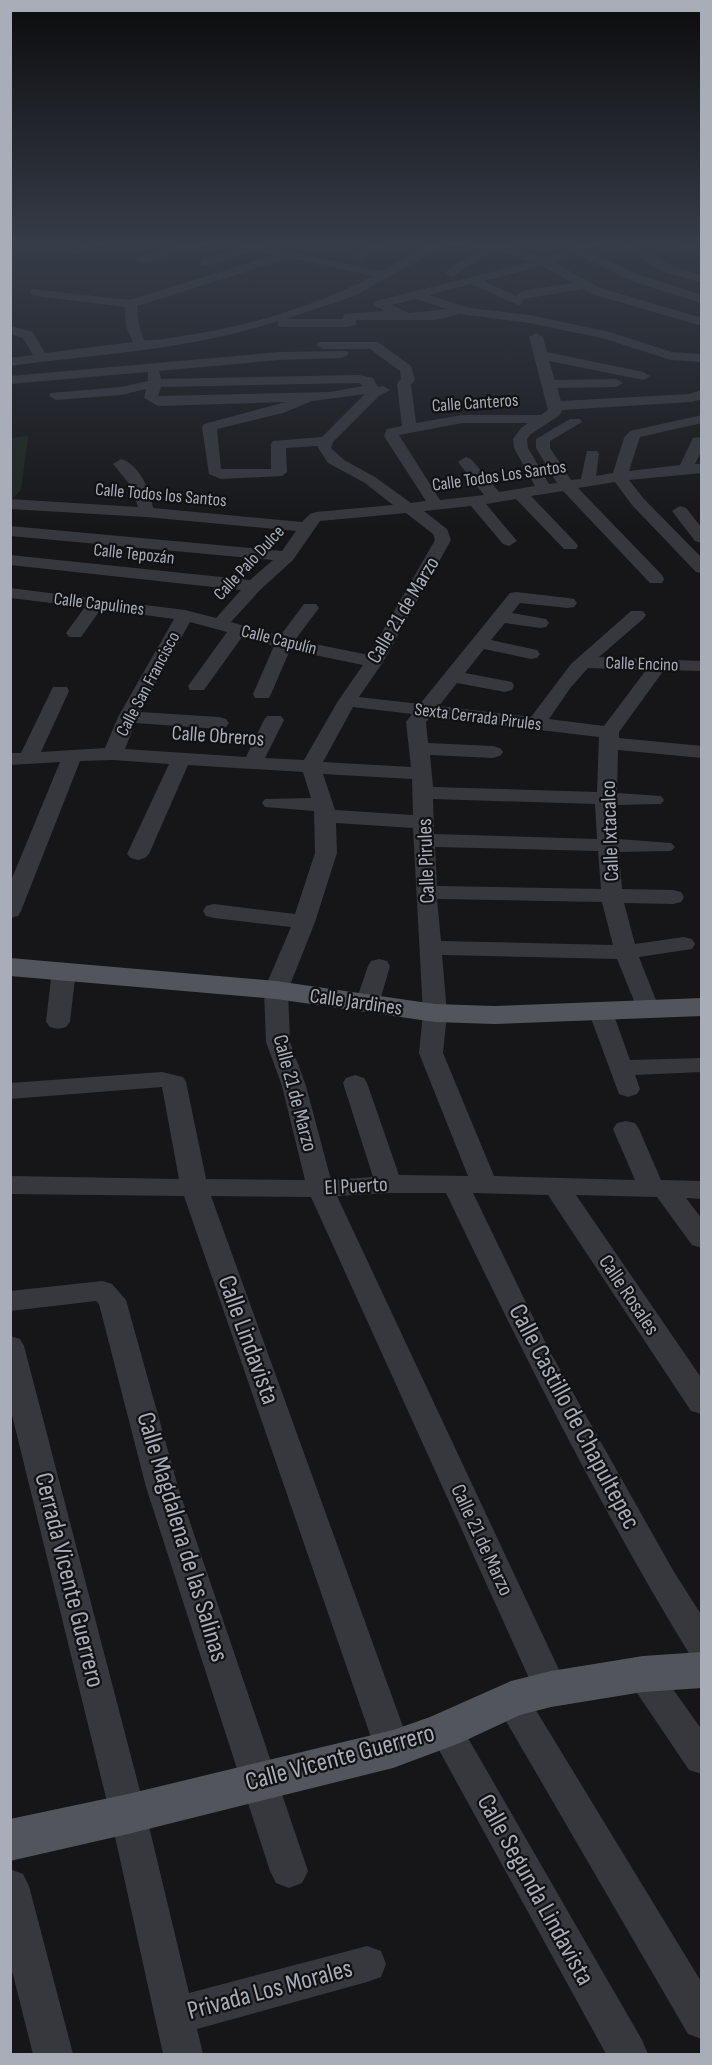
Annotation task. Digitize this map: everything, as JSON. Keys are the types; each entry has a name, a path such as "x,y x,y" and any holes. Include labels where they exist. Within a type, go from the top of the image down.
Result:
{"main road":[{"name":"Calle Jardines","path":"10,967 276,990 435,1013 494,1015 702,1007"},
{"name":"Calle Vicente Guerrero","path":"10,1840 128,1814 393,1749 531,1694 643,1674 702,1670"}],"street":[{"path":"30,338 41,358"},
{"path":"137,338 141,345"},
{"path":"10,362 190,338"},
{"path":"334,338 341,349 345,379"},
{"path":"618,338 671,356 702,358"},
{"path":"545,490 521,448 520,439 543,419 553,415 555,406 537,339 571,347"},
{"path":"156,343 163,346 229,349 341,349"},
{"name":"Calle Canteros","path":"341,349 375,346 406,369 408,380 404,384 409,428"},
{"path":"10,380 341,349"},
{"path":"541,355 643,376"},
{"path":"153,368 155,383 151,398 158,402 337,396 404,384"},
{"path":"56,396 121,391 155,383 345,379 367,380 373,391"},
{"path":"549,384 616,383"},
{"path":"555,406 689,398 700,387"},
{"path":"309,397 278,410 214,425 208,430 215,472 221,474 279,472 278,444 326,441 373,391"},
{"path":"462,439 474,419"},
{"name":"Calle Canteros","path":"436,505 391,436 392,432 474,419 543,419"},
{"path":"702,419 635,434 631,438 619,477 638,502 702,568"},
{"path":"575,422 543,439 543,448 567,486 656,579"},
{"name":"Calle 21 de Marzo","path":"326,441 324,448 331,458 354,474 371,481 409,508 441,532 443,540 374,662 347,701 311,766 324,811 326,853 304,922 276,990 278,1042 294,1086 320,1189 531,1694 702,2020"},
{"path":"685,470 698,441"},
{"path":"588,482 592,454"},
{"path":"466,462 495,498"},
{"path":"121,464 146,497 146,513"},
{"name":"Calle Todos Los Santos","path":"307,527 313,519 321,516 475,501 619,477 702,468"},
{"path":"521,495 570,546"},
{"name":"Calle Todos los Santos","path":"12,505 68,501 146,513 307,527"},
{"path":"475,501 509,541"},
{"path":"638,502 658,501"},
{"path":"660,525 684,518 701,538"},
{"name":"Calle Palo Dulce","path":"219,625 254,586 287,556 307,527"},
{"path":"10,531 287,556"},
{"name":"Calle Tepozán","path":"10,561 254,586"},
{"name":"Calle Capulines","path":"12,594 42,565"},
{"name":"Calle Capulines","path":"12,594 185,615"},
{"path":"423,710 516,597 568,603"},
{"path":"75,633 96,604"},
{"path":"262,694 284,643 310,608"},
{"name":"Calle Capulín","path":"185,615 284,643 374,662"},
{"name":"Calle San Francisco","path":"113,754 128,717 185,615"},
{"path":"536,724 555,695 583,662 623,632 637,615"},
{"path":"501,616 540,623"},
{"path":"197,686 238,630"},
{"path":"478,642 531,654"},
{"name":"Calle Encino","path":"583,662 702,666"},
{"path":"609,737 659,665"},
{"path":"451,676 505,686"},
{"path":"19,759 60,691"},
{"name":"Sexta Cerrada Pirules","path":"347,701 536,724 702,752"},
{"name":"Calle Pirules","path":"423,710 416,722 420,749 426,892 435,1013 431,1053 484,1184"},
{"path":"128,717 219,723"},
{"path":"253,762 274,720"},
{"name":"Calle Ixtacalco","path":"609,737 608,788 605,799 612,897 626,952 647,1008"},
{"path":"420,749 493,752"},
{"name":"Calle Obreros","path":"19,759 113,754 182,757 311,766 422,784 605,799 654,800"},
{"path":"10,911 73,755"},
{"path":"138,854 182,757"},
{"path":"272,803 425,831 609,846 664,847"},
{"path":"10,855 34,855"},
{"path":"426,892 673,897"},
{"path":"214,912 304,922"},
{"path":"430,948 626,952 684,944"},
{"path":"367,1004 379,966"},
{"path":"58,1022 64,970"},
{"path":"600,1010 624,1079 702,1065"},
{"name":"Calle Lindavista","path":"10,1091 171,1080 175,1085 194,1187 393,1749"},
{"path":"355,1083 389,1184"},
{"path":"626,1129 658,1189 702,1239"},
{"name":"El Puerto","path":"10,1185 320,1189 389,1184 484,1184 557,1188 702,1190"},
{"name":"Calle Castillo de Chapultepec","path":"455,1184 535,1350 663,1581 702,1645"},
{"name":"Calle Rosales","path":"557,1188 702,1403"},
{"name":"Calle Magdalena de las Salinas","path":"10,1301 95,1292 106,1293 112,1300 162,1487 289,1871"},
{"name":"Cerrada Vicente Guerrero","path":"10,1346 128,1814 183,2055"},
{"path":"643,1674 702,1759"},
{"name":"Calle Segunda Lindavista","path":"445,1730 623,2053"},
{"path":"10,1886 53,2055"},
{"name":"Privada Los Morales","path":"173,2016 367,1964"}],"shaded area":[{"path":"28,436 21,490 11,500 11,438"}]}
